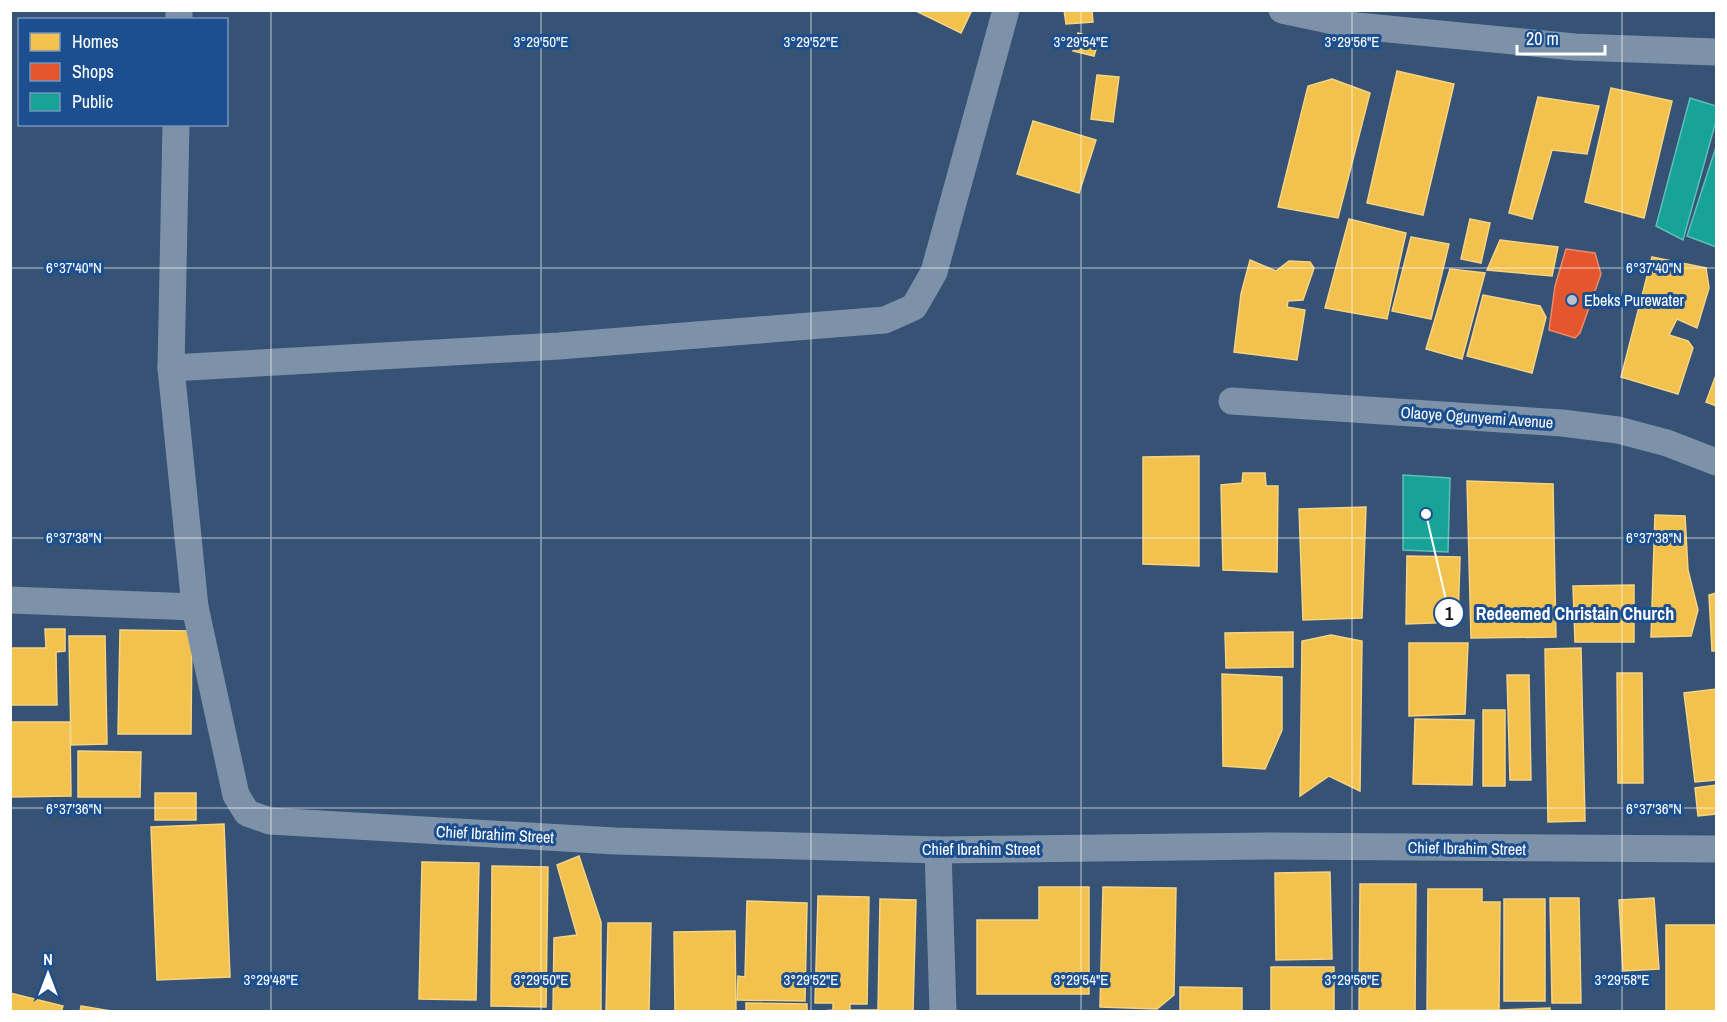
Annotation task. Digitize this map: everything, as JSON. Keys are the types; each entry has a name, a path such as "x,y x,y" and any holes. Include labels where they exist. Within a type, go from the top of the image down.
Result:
{"street":[{"path":"171,368 559,346 885,320 914,307 934,272 1006,10"},
{"path":"1282,10 1358,26 1575,47 1716,52"},
{"path":"10,600 195,607 171,368 176,126"},
{"name":"Olaoye Ogunyemi Avenue","path":"1233,400 1618,430 1667,443 1716,462"},
{"name":"Chief Ibrahim Street","path":"195,607 236,795 247,813 270,821 615,841 938,850 1267,846 1716,849"},
{"path":"938,850 943,1011"}],"building: Homes":[{"path":"914,10 972,10 961,33"},
{"path":"1064,10 1092,10 1093,22 1066,24"},
{"path":"1078,33 1099,39 1094,56 1073,51"},
{"path":"1397,71 1454,84 1423,215 1367,203"},
{"path":"1097,75 1119,77 1113,122 1091,119"},
{"path":"1332,79 1370,93 1338,218 1278,207 1308,86"},
{"path":"1611,88 1672,101 1644,218 1585,202"},
{"path":"1538,97 1599,106 1587,154 1552,150 1532,219 1509,213"},
{"path":"1033,121 1096,140 1079,193 1017,174"},
{"path":"1349,219 1406,233 1387,319 1325,308"},
{"path":"1470,219 1490,223 1481,263 1461,259"},
{"path":"1411,237 1449,244 1431,319 1392,311"},
{"path":"1500,240 1558,247 1552,276 1487,270"},
{"path":"1652,257 1706,268 1709,288 1697,328 1677,319 1669,335 1688,341 1693,348 1678,394 1621,377"},
{"path":"1250,260 1276,271 1289,261 1310,262 1314,268 1303,300 1288,301 1287,307 1305,310 1297,360 1234,352 1241,294"},
{"path":"1450,269 1485,273 1462,359 1426,349"},
{"path":"1483,295 1540,306 1546,317 1532,373 1467,356"},
{"path":"1716,375 1716,406 1706,402"},
{"path":"1199,456 1199,566 1143,564 1143,457"},
{"path":"1243,473 1265,473 1266,486 1278,486 1277,572 1223,570 1221,485 1242,483"},
{"path":"1467,481 1553,484 1556,637 1471,638"},
{"path":"1366,507 1362,618 1303,620 1299,509"},
{"path":"1655,515 1685,516 1688,570 1698,610 1691,636 1651,637"},
{"path":"1407,556 1460,557 1458,622 1406,624"},
{"path":"1634,585 1634,642 1575,642 1573,586"},
{"path":"1716,593 1716,651 1712,651 1709,595"},
{"path":"45,629 65,629 65,651 56,652 57,705 10,705 10,648 46,648"},
{"path":"120,630 192,631 191,734 118,734"},
{"path":"1293,632 1293,667 1226,668 1225,633"},
{"path":"1331,635 1362,641 1360,791 1329,776 1300,796 1302,641"},
{"path":"69,636 105,636 107,744 71,745"},
{"path":"1409,643 1468,643 1465,714 1409,716"},
{"path":"1581,648 1585,821 1548,822 1545,649"},
{"path":"1617,673 1642,673 1643,783 1618,783"},
{"path":"1222,674 1282,677 1282,730 1265,769 1223,766"},
{"path":"1507,675 1529,675 1531,780 1510,780"},
{"path":"1716,689 1716,780 1695,782 1684,693"},
{"path":"1483,710 1505,710 1505,786 1483,786"},
{"path":"1415,719 1474,720 1472,785 1413,784"},
{"path":"10,722 70,722 71,796 10,797"},
{"path":"78,751 141,752 140,797 78,797"},
{"path":"1716,785 1716,814 1698,816 1695,788"},
{"path":"155,793 196,793 196,820 155,820"},
{"path":"224,824 230,977 157,980 151,827"},
{"path":"579,856 601,922 601,1012 553,1012 554,938 577,935 557,865"},
{"path":"422,862 479,863 476,1000 419,999"},
{"path":"492,866 548,867 546,1007 491,1006"},
{"path":"1330,872 1332,959 1276,960 1275,873"},
{"path":"1360,884 1416,884 1415,1012 1359,1012"},
{"path":"1039,887 1089,887 1089,994 977,994 977,920 1039,920"},
{"path":"1103,887 1176,888 1174,995 1157,1009 1100,1007"},
{"path":"1428,889 1482,889 1482,902 1500,902 1499,1010 1427,1010"},
{"path":"818,896 869,897 867,1004 850,1004 850,1010 878,1010 880,899 916,900 913,1012 815,1012 833,1010 833,1003 815,1003"},
{"path":"1550,898 1579,898 1581,1003 1552,1003"},
{"path":"1654,898 1659,969 1623,971 1619,900"},
{"path":"1504,899 1545,899 1545,1001 1504,1001"},
{"path":"747,901 807,903 805,1001 737,1000 738,976 745,977"},
{"path":"608,923 651,923 649,1012 606,1012"},
{"path":"1666,925 1716,925 1716,1012 1666,1012"},
{"path":"735,931 736,1012 675,1012 674,932"},
{"path":"1271,967 1334,967 1334,1012 1271,1012"},
{"path":"1180,987 1242,988 1242,1012 1180,1012"},
{"path":"10,993 63,1006 61,1012 10,1012"},
{"path":"746,1003 807,1004 807,1012 746,1012"},
{"path":"81,1006 117,1012 80,1012"},
{"path":"1550,1008 1550,1012 1500,1012 1500,1010"}],"building: Shops":[{"name":"Ebeks Purewater","path":"1566,249 1595,253 1601,274 1580,333 1575,338 1549,330 1555,286"}],"building: Public":[{"path":"1690,98 1716,106 1716,121 1683,240 1656,226"},
{"path":"1716,147 1716,247 1687,236"},
{"path":"1403,475 1450,478 1448,552 1403,550"}],"place":[{"name":"Ebeks Purewater","path":"1572,300"},
{"name":"Redeemed Christain Church","path":"1426,514"}]}
